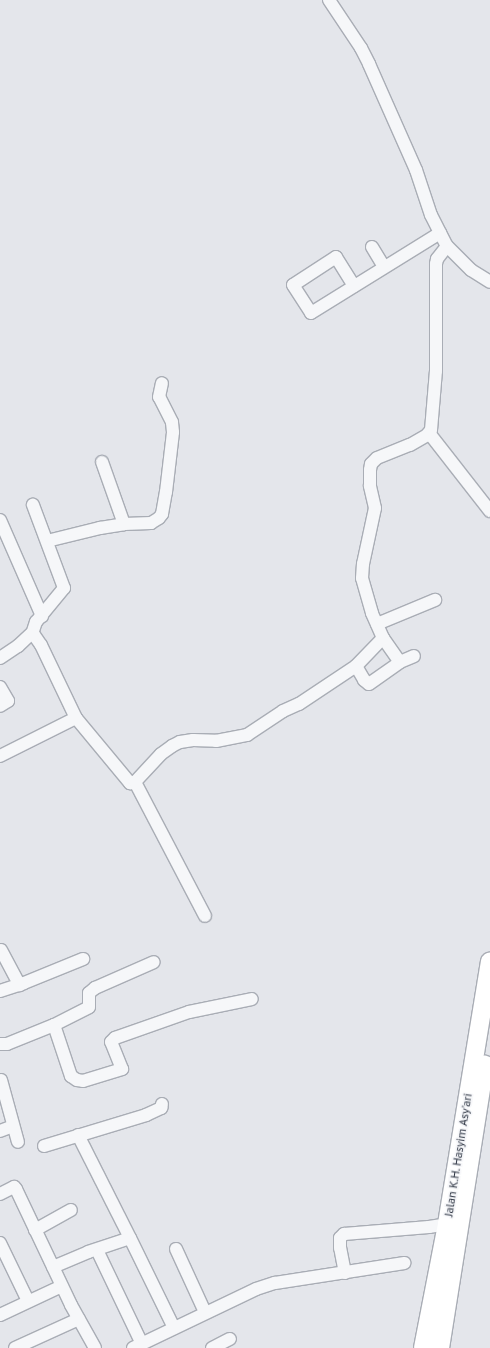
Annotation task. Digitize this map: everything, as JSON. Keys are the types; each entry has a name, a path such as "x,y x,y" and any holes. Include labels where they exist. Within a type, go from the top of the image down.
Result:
{"highway":[{"name":"Jalan K.H. Hasyim Asy'ari","path":"423,1348 446,1224 490,962"},
{"name":"Jalan K.H. Hasyim Asy'ari","path":"440,1348 490,1036"}],"street":[{"path":"329,0 361,48 369,64 413,164 431,215 447,246 471,270 490,282"},
{"path":"354,286 336,257 293,285 311,313 440,233"},
{"path":"400,662 383,638 372,613 362,578 363,564 376,508 370,486 371,464 377,458 410,445 429,433 432,424 436,371 436,264 437,259 447,246"},
{"path":"372,247 384,267"},
{"path":"47,541 124,524 151,523 156,521 162,514 173,427 159,397 162,383"},
{"path":"429,433 490,511"},
{"path":"102,462 124,524"},
{"path":"0,658 32,634 36,622 64,588 33,505"},
{"path":"0,520 42,616"},
{"path":"377,624 435,600"},
{"path":"32,634 41,645 76,718 128,782 135,782 162,754 176,744 193,740 216,741 247,735 283,711 299,704 356,666 383,638"},
{"path":"356,666 368,684 400,662 414,656"},
{"path":"0,686 8,701 0,706"},
{"path":"0,756 76,718"},
{"path":"135,782 204,916"},
{"path":"1,950 20,985"},
{"path":"0,991 20,985 83,959"},
{"path":"0,1044 7,1044 54,1025 89,1007 89,993 95,988 154,962"},
{"path":"54,1025 71,1076 77,1080 83,1081 122,1069 112,1042 115,1038 189,1012 252,999"},
{"path":"1,1080 18,1142"},
{"path":"44,1146 146,1115 161,1108 162,1104"},
{"path":"0,1131 13,1126"},
{"path":"78,1135 174,1328"},
{"path":"0,1194 14,1187 16,1188 62,1286 95,1348"},
{"path":"35,1230 71,1210"},
{"path":"345,1272 340,1248 340,1238 344,1234 429,1227 446,1224"},
{"path":"54,1267 130,1238"},
{"path":"0,1243 28,1301"},
{"path":"176,1249 205,1312"},
{"path":"97,1250 137,1346 205,1312 256,1289 275,1283 404,1263"},
{"path":"0,1314 62,1286"},
{"path":"15,1348 79,1319"},
{"path":"212,1348 230,1339"}]}
